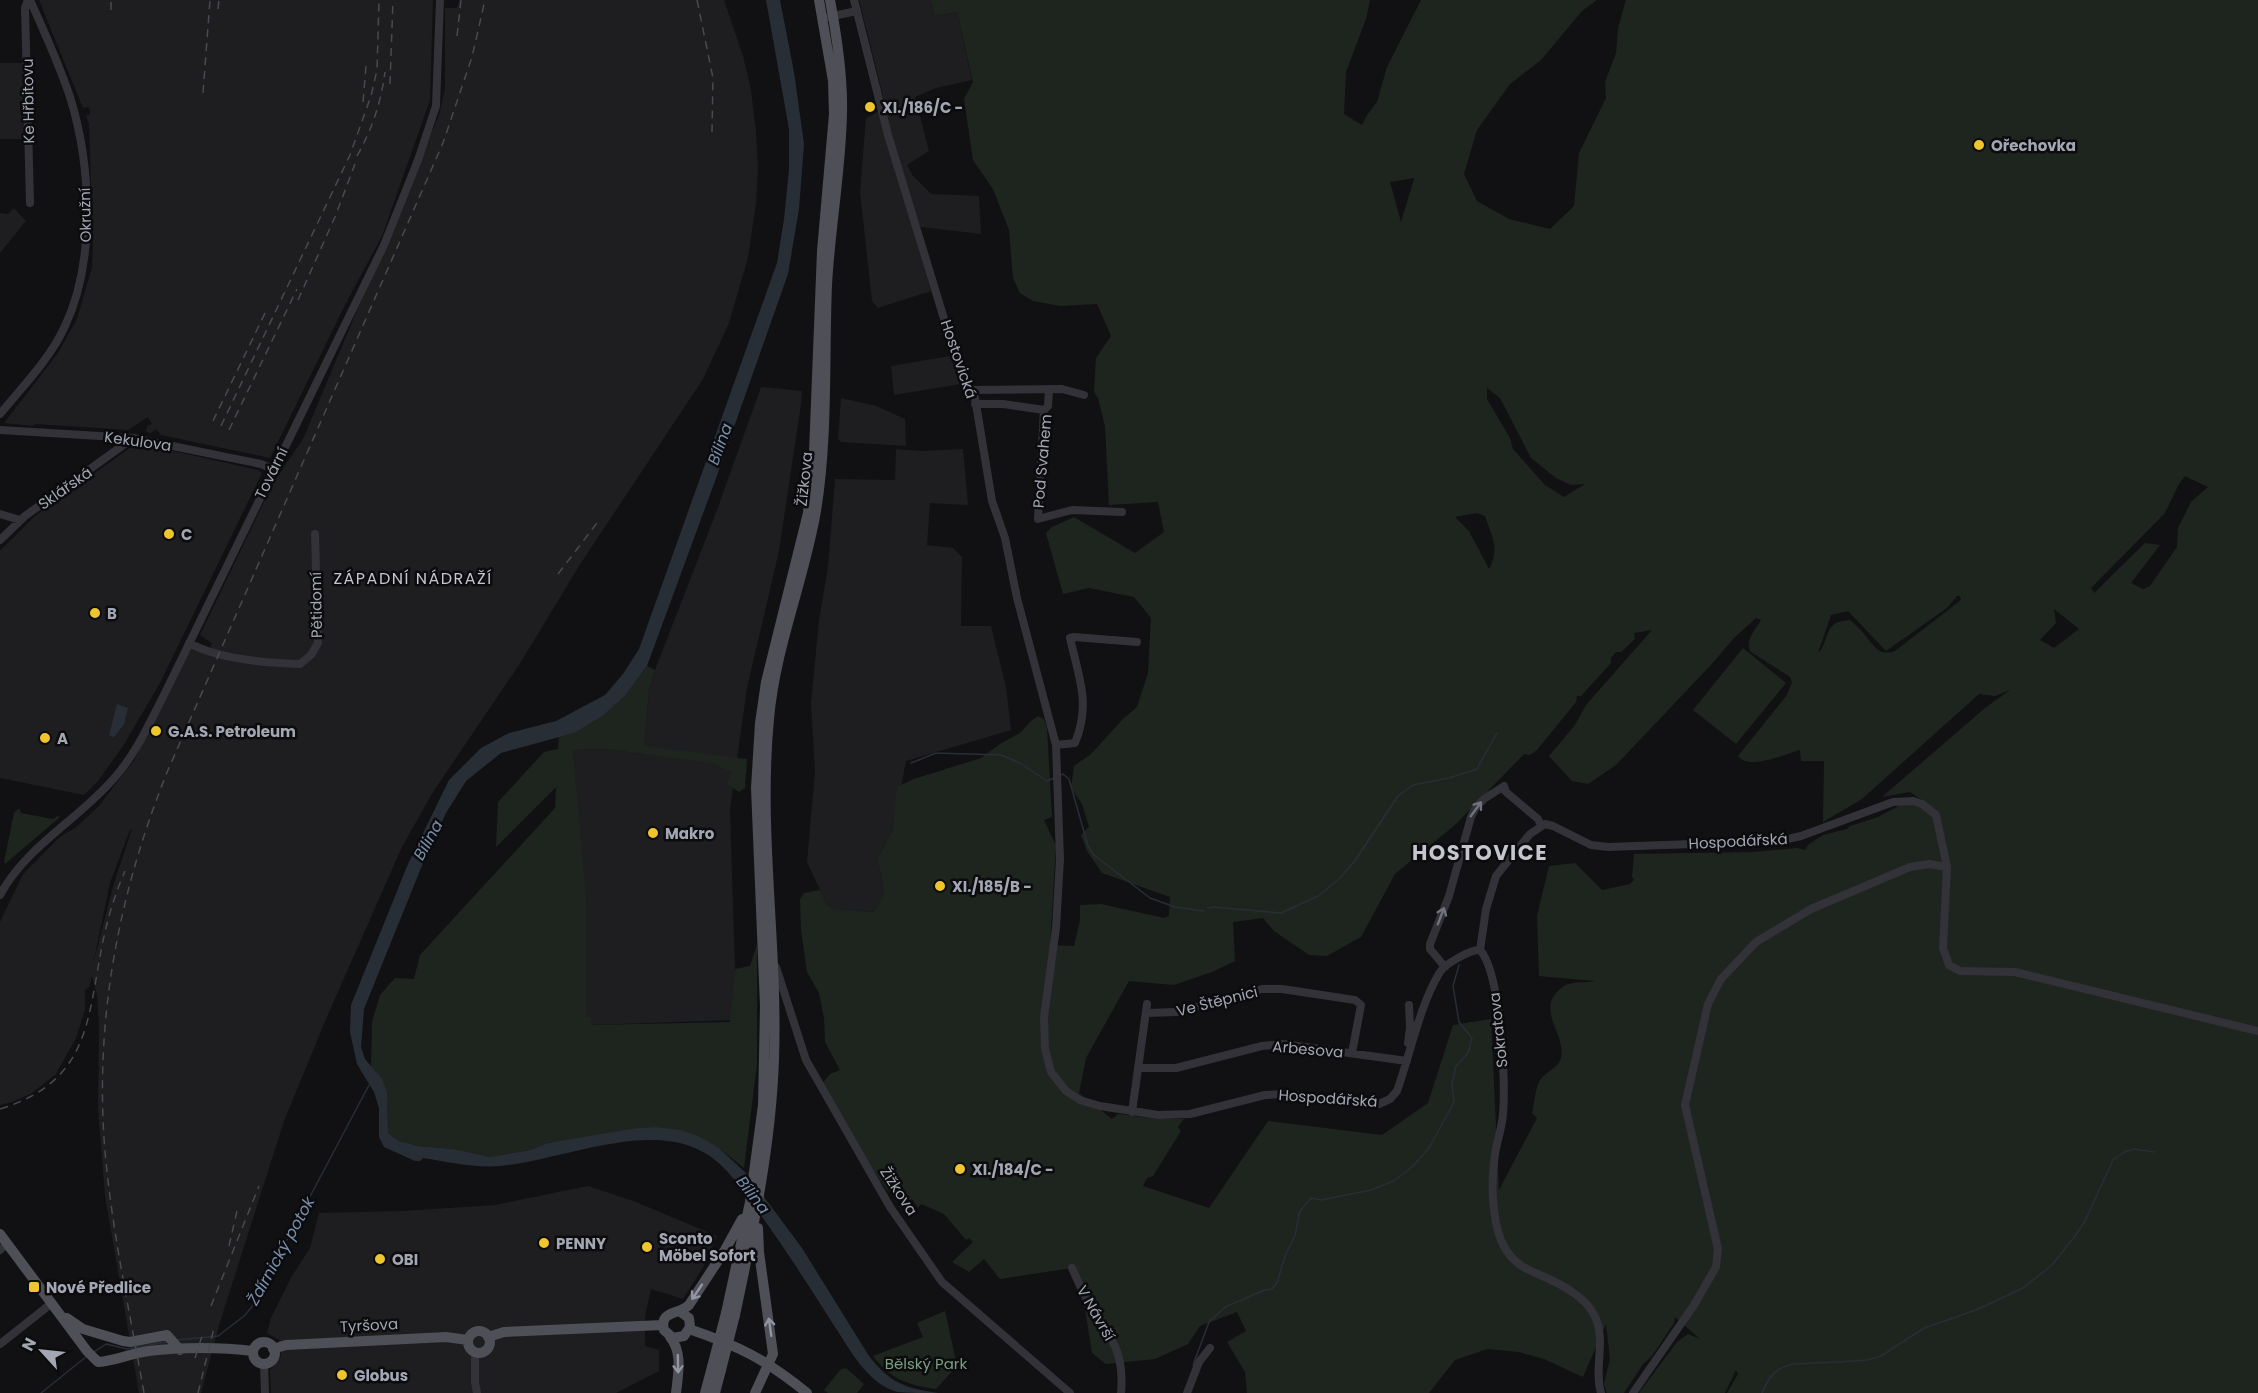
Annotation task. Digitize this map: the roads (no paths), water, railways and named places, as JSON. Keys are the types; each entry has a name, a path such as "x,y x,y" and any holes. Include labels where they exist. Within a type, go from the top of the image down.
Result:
{"main road":[{"name":"Žižkova","path":"730,1314 750,1202 763,1105 764,956 757,830 757,755 762,703 808,513 814,452 822,251 834,114 833,81 819,0"},
{"name":"Žižkova","path":"757,1213 772,1108 774,1057 766,755 774,685 807,552 820,484 824,422 829,252 842,114 841,78 830,0"},
{"path":"676,1393 678,1353 663,1325 667,1315 689,1305 721,1257 750,1202"},
{"path":"715,1393 717,1368 757,1213"},
{"path":"755,1393 769,1364 773,1347 759,1252 757,1213"},
{"path":"0,1234 4,1247 52,1303 75,1325 130,1342 164,1335 175,1343"},
{"name":"Tyršova","path":"52,1303 90,1355 98,1362 119,1359 175,1343 253,1351 262,1343 273,1348 286,1345 406,1338 447,1337 468,1340 471,1334 478,1331 484,1332 488,1337 504,1332 663,1325"},
{"path":"670,1336 682,1337 689,1329 689,1318 679,1311"},
{"path":"689,1329 735,1345 769,1364 807,1393"},
{"path":"468,1340 469,1346 475,1352 486,1350 489,1345 488,1337"},
{"path":"253,1351 255,1360 264,1364 273,1359 273,1348"},
{"path":"705,1393 717,1368"}],"street":[{"name":"Ke Hřbitovu","path":"29,0 25,8 30,203"},
{"name":"Okružní","path":"0,414 40,366 65,326 78,291 86,241 84,170 78,128 60,71 29,0"},
{"name":"Tovární","path":"0,895 22,864 109,784 139,745 384,244 418,160 437,100 440,0"},
{"name":"Hostovická","path":"854,0 888,135 957,358 975,404 992,501 1005,538 1017,598 1056,745"},
{"path":"822,19 857,11"},
{"name":"Pod Svahem","path":"1049,389 1048,406 1044,410 1038,519 1072,510 1122,512"},
{"path":"971,390 1062,389 1084,395"},
{"path":"975,404 1004,404 1044,410"},
{"name":"Kekulova","path":"0,430 133,438 261,464 273,469"},
{"name":"Sklářská","path":"0,540 20,519 133,438"},
{"path":"0,514 20,519"},
{"name":"Pětidomí","path":"189,643 219,654 300,664 311,655 318,643 315,534"},
{"path":"1056,745 1076,744 1084,715 1084,701 1070,638 1137,642"},
{"name":"Hospodářská","path":"1056,745 1060,859 1056,928 1045,1002 1045,1049 1051,1071 1066,1091 1080,1100 1100,1106 1158,1115 1190,1114 1265,1095 1284,1094 1379,1104 1390,1099 1397,1091 1428,998 1441,969 1470,951 1480,950"},
{"path":"1445,967 1439,963 1430,949 1430,944 1449,896 1467,826 1476,807 1504,786 1506,792 1538,819 1541,826 1530,834 1496,876 1486,909 1480,950"},
{"name":"Hospodářská","path":"1541,826 1545,824 1553,826 1584,842 1608,846 1778,841 1801,836 1893,802 1913,801 1922,804 1936,815 1947,867 1943,948 1949,964 1960,971 2015,972 2258,1031"},
{"path":"1633,1393 1694,1305 1716,1268 1718,1249 1685,1105 1708,1004 1721,979 1756,942 1811,909 1910,867 1929,864 1947,867"},
{"name":"Sokratova","path":"1480,950 1485,957 1496,997 1502,1054 1503,1112 1495,1153 1492,1186 1497,1232 1503,1247 1514,1261 1568,1288 1584,1300 1593,1312 1598,1324 1600,1348 1597,1381 1601,1393"},
{"name":"Žižkova","path":"772,957 806,1060 890,1207 942,1282 1070,1393"},
{"name":"Ve Štěpnici","path":"1138,1068 1147,1008 1177,1012 1262,989 1282,989 1359,1002 1352,1053"},
{"path":"1408,1060 1409,1005"},
{"name":"Arbesova","path":"1138,1068 1176,1068 1262,1046 1283,1044 1408,1060"},
{"path":"1132,1112 1138,1068"},
{"name":"V Návrší","path":"1072,1268 1088,1302 1116,1347 1122,1369 1121,1393"},
{"path":"1,1342 52,1303"},
{"path":"1187,1393 1199,1362 1210,1348"},
{"path":"475,1352 477,1393"},
{"path":"264,1364 265,1393"}],"water":[{"name":"Bílina","path":"766,0 780,0 794,72 804,144 799,209 788,274 647,666 625,696 602,716 574,733 501,753 466,781 446,813 421,868 364,1009 361,1047 365,1059 382,1079 387,1092 388,1133 399,1141 490,1157 530,1150 548,1143 654,1127 680,1130 698,1136 719,1148 747,1174 802,1248 869,1356 877,1365 899,1383 938,1393 897,1392 886,1388 868,1374 744,1192 731,1175 707,1154 675,1142 651,1140 599,1146 500,1166 471,1165 423,1158 415,1161 384,1147 379,1137 379,1108 374,1092 357,1064 350,1032 351,1005 408,864 449,780 481,748 509,733 556,721 605,695 623,674 639,649 777,263 789,169 789,129"},
{"path":"117,704 128,708 124,724 112,737 109,735"}],"waterway":[{"path":"1208,908 1281,913 1318,896 1338,880 1354,862 1398,796 1413,785 1449,778 1477,769 1497,733"},
{"path":"911,763 936,753 1001,755 1020,763 1047,781 1054,778"},
{"path":"1061,775 1069,779 1088,846 1094,855 1150,898 1175,907 1204,911"},
{"path":"1193,1365 1209,1322 1225,1307 1272,1289 1277,1283 1285,1256 1295,1235 1300,1211 1311,1198 1321,1200 1371,1190 1394,1181 1413,1166 1429,1148 1454,1102 1452,1084 1456,1066 1468,1053 1472,1038 1459,1022 1453,986 1459,965"},
{"name":"Ždírnický potok","path":"177,1340 218,1336 251,1308 369,1085"},
{"path":"1762,1393 1773,1374 1781,1368 1792,1364 1867,1360 1881,1356 1924,1328 1976,1310 2023,1288 2052,1265 2075,1236 2085,1221 2113,1160 2124,1152 2134,1149 2154,1152"},
{"name":"Ždírnický potok","path":"94,1352 106,1344 127,1349 166,1342"},
{"name":"Ždírnický potok","path":"41,1393 87,1356"}],"railway":[{"path":"111,0 111,10"},
{"path":"203,93 210,0"},
{"path":"218,9 219,0"},
{"path":"221,426 350,155 371,96 377,70 379,0"},
{"path":"390,84 393,0"},
{"path":"457,36 461,0"},
{"path":"144,1393 112,1212 105,1151 103,1053 107,1005 124,909 136,862 168,770 443,143 472,57 485,0"},
{"path":"697,0 713,78 712,132"},
{"path":"363,102 366,66"},
{"path":"357,156 375,116 385,72"},
{"path":"298,300 335,217 355,164"},
{"path":"229,430 297,289"},
{"path":"213,421 266,311"},
{"path":"558,574 600,519"},
{"path":"0,1109 30,1097 52,1082 68,1064 80,1044 93,996 107,923 125,871"},
{"path":"211,1306 259,1186"},
{"path":"229,1246 237,1211"},
{"path":"198,1393 214,1328"},
{"path":"195,1358 203,1333"}],"place":[{"name":"XI./186/C -","path":"870,107"},
{"name":"Ořechovka","path":"1979,145"},
{"name":"C","path":"169,534"},
{"name":"B","path":"95,613"},
{"name":"G.A.S. Petroleum","path":"156,731"},
{"name":"A","path":"45,738"},
{"name":"Makro","path":"653,833"},
{"name":"XI./185/B -","path":"940,886"},
{"name":"XI./184/C -","path":"960,1169"},
{"name":"PENNY","path":"544,1243"},
{"name":"Sconto Möbel Sofort","path":"647,1247"},
{"name":"OBI","path":"380,1259"},
{"name":"Nové Předlice","path":"34,1287"},
{"name":"Globus","path":"342,1375"}],"district":[{"name":"ZÁPADNÍ NÁDRAŽÍ","path":"413,578"},
{"name":"HOSTOVICE","path":"1480,852"}],"park label":[{"name":"Bělský Park","path":"926,1363"}]}
